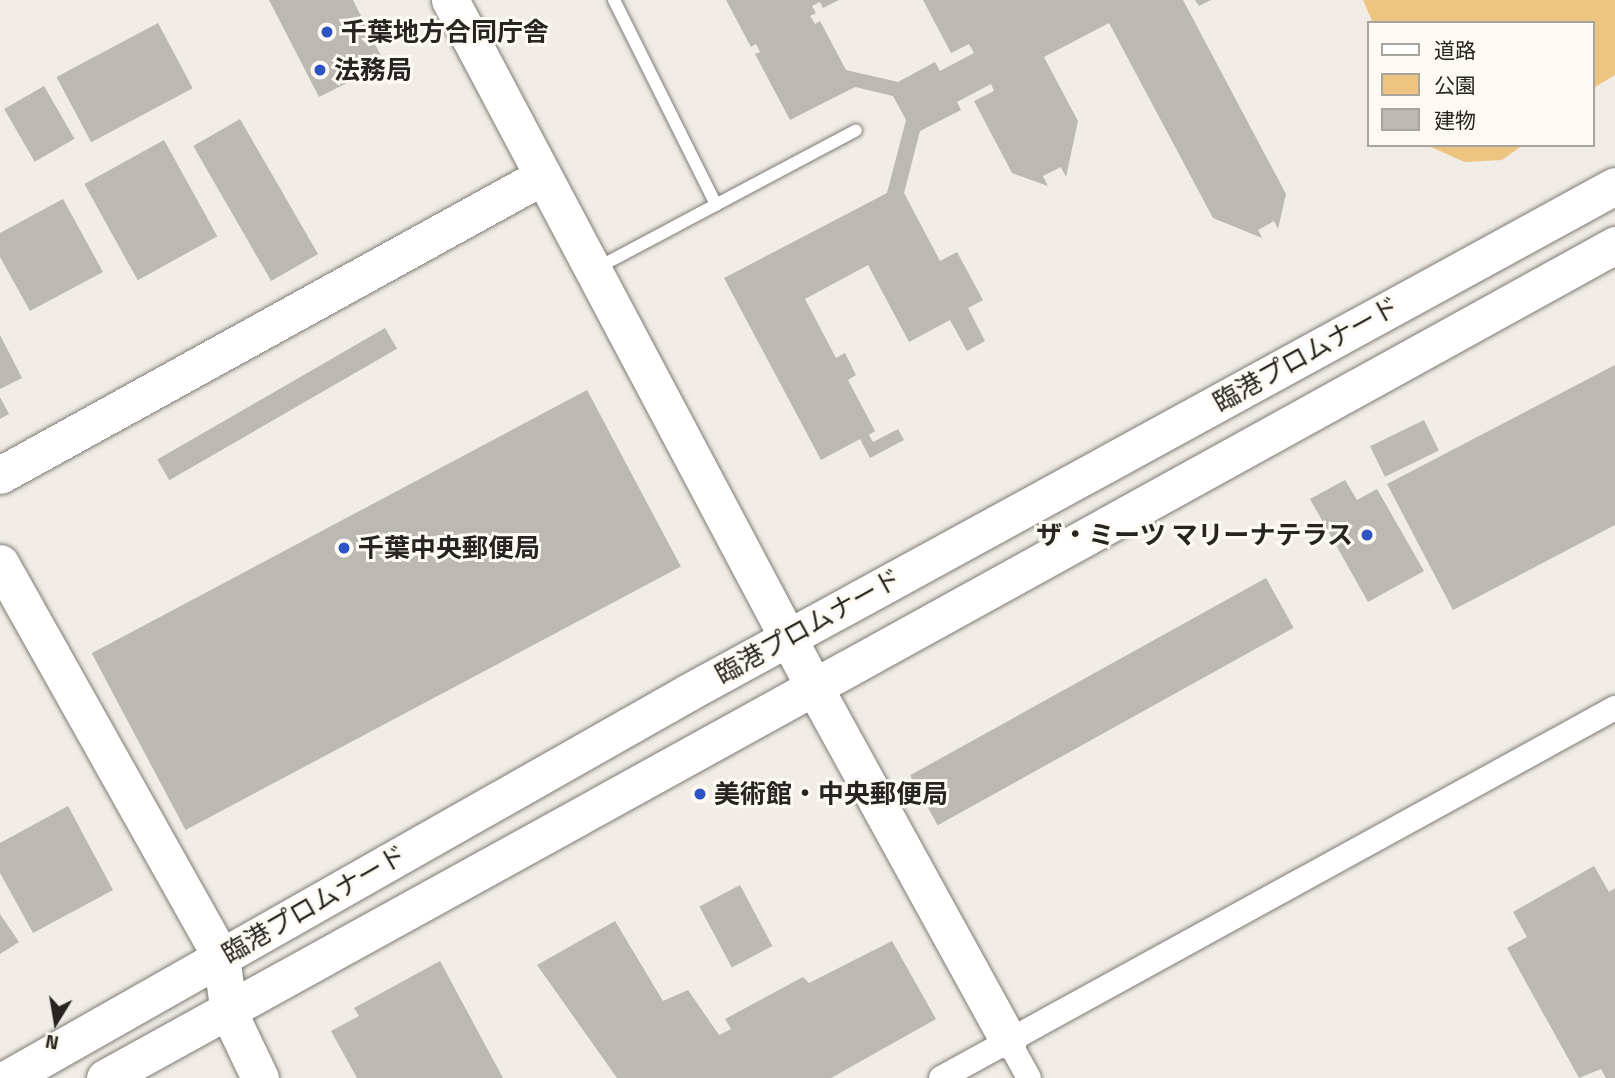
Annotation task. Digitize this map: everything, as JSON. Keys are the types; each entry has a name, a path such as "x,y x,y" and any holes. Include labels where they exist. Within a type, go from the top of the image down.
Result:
{"street":[{"path":"450,0 790,636 813,685 1029,1078"},
{"path":"0,475 543,176"},
{"name":"臨港プロムナード","path":"8,1078 790,636 1615,186"},
{"name":"臨港プロムナード","path":"105,1078 229,1013 813,685 1615,245"},
{"path":"0,563 220,957 229,1013 260,1078"},
{"path":"941,1078 1615,708"}],"lane":[{"path":"614,0 716,205"},
{"path":"593,271 856,130"}],"green space":[{"path":"1363,0 1615,0 1615,75 1594,88 1594,21 1372,21"},
{"path":"1431,147 1520,147 1502,160 1465,162"}],"building":[{"name":"千葉地方合同庁舎","path":"269,0 353,0 385,64 319,97"},
{"path":"726,0 839,0 823,8 820,2 812,6 816,13 810,16 815,24 820,21 846,70 898,82 935,62 940,71 974,53 969,44 951,53 923,0 1183,0 1286,194 1278,229 1274,221 1258,230 1262,238 1213,218 1109,23 1044,57 1078,121 1066,177 1061,167 1043,176 1048,186 1012,173 974,101 994,91 991,84 957,102 961,110 920,131 904,193 940,261 957,252 983,300 968,308 985,341 967,351 950,320 909,342 868,265 805,299 836,358 845,353 856,375 848,380 875,431 869,435 873,442 898,429 904,440 870,458 860,439 821,460 724,278 887,193 906,120 893,96 855,87 790,120 755,54 760,52 756,44 751,47"},
{"path":"1195,0 1211,0 1199,6"},
{"path":"158,23 193,88 91,142 56,77"},
{"path":"44,86 75,139 35,162 4,109"},
{"path":"240,119 318,254 271,281 193,146"},
{"path":"164,140 217,236 138,280 84,184"},
{"path":"63,199 103,272 30,311 0,257 0,233"},
{"path":"385,328 397,349 169,480 157,460"},
{"path":"0,335 22,378 0,389"},
{"path":"1615,365 1615,525 1453,610 1387,484"},
{"path":"587,390 681,567 186,830 92,653"},
{"path":"0,397 9,414 0,419"},
{"path":"1424,420 1439,451 1385,477 1370,446"},
{"name":"ザ・ミーツ マリーナテラス","path":"1345,480 1357,500 1377,489 1424,571 1368,602 1310,499"},
{"path":"1266,578 1294,628 938,825 910,775"},
{"path":"68,806 113,890 33,933 0,873 0,843"},
{"path":"1594,866 1609,892 1615,888 1615,1078 1606,1078 1601,1069 1579,1078 1507,948 1527,937 1513,912"},
{"path":"740,885 772,946 732,968 699,907"},
{"path":"0,914 19,942 0,954"},
{"path":"615,921 663,1001 688,990 719,1035 731,1029 725,1019 803,977 809,983 892,941 936,1019 831,1078 617,1078 537,965"},
{"path":"440,961 503,1078 357,1078 331,1031 359,1016 354,1008"}],"place":[{"name":"千葉地方合同庁舎","path":"327,32"},
{"name":"法務局","path":"320,70"},
{"name":"ザ・ミーツ マリーナテラス","path":"1367,535"},
{"name":"千葉中央郵便局","path":"344,548"},
{"name":"美術館・中央郵便局","path":"700,794"}]}
